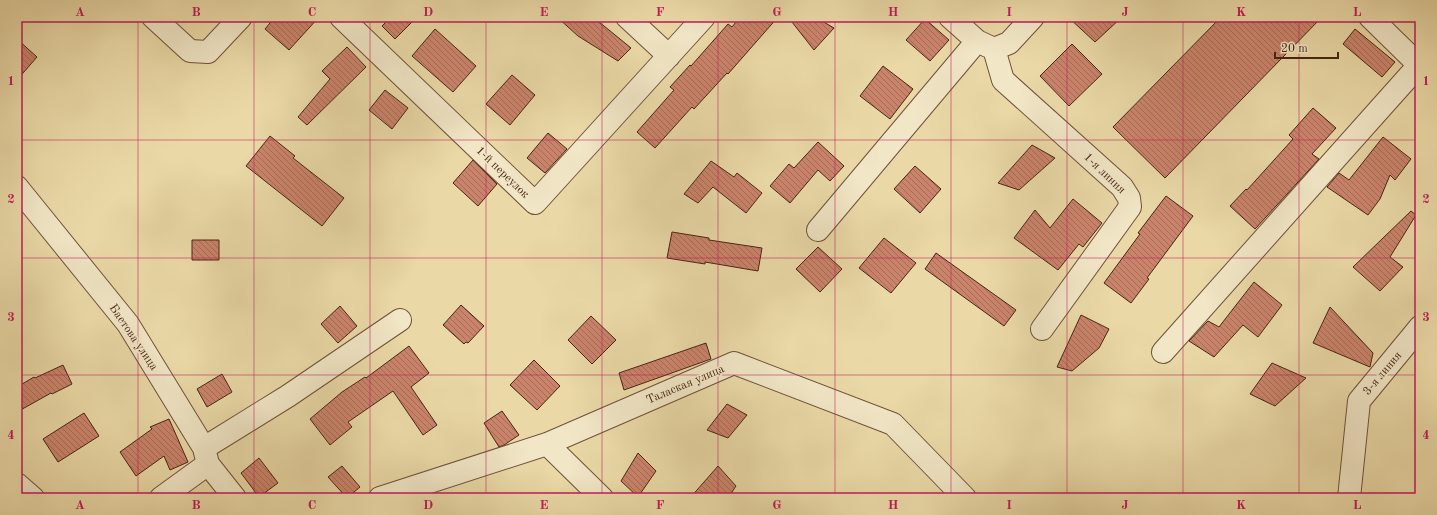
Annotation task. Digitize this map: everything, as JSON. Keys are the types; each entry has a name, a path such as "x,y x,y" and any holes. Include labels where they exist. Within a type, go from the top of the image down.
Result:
{"street":[{"path":"153,17 190,51 208,52 241,17"},
{"name":"1-й переулок","path":"341,17 535,203 704,17"},
{"path":"627,17 669,56"},
{"path":"950,17 986,45"},
{"path":"818,230 986,45 1009,43 1033,17"},
{"path":"1163,352 1420,66 1370,17"},
{"name":"1-я линия","path":"986,45 1003,80 1122,187 1129,198 1130,207 1042,329"},
{"name":"Баетова улица","path":"17,187 128,324 206,456 235,498"},
{"path":"161,498 206,456 288,396 400,320"},
{"name":"3-я линия","path":"1349,498 1359,401 1420,327"},
{"name":"Талаская улица","path":"380,498 547,444 734,363 893,424 965,498"},
{"path":"547,444 602,498"},
{"path":"17,484 33,498"}],"building":[{"path":"275,17 319,17 289,50 265,29"},
{"path":"391,17 417,17 395,39 382,26"},
{"path":"557,17 593,17 631,48 618,61 578,36"},
{"path":"740,17 778,17 728,74 727,73 694,109 692,107 655,148 637,132 674,90 670,87 690,65 691,66 728,24 732,27"},
{"path":"788,17 815,17 834,28 814,50"},
{"path":"1068,17 1122,17 1095,42"},
{"path":"1221,17 1322,17 1165,178 1113,127"},
{"path":"925,19 949,40 930,61 906,40"},
{"path":"435,29 476,66 453,92 412,56"},
{"path":"1355,29 1395,62 1382,77 1343,44"},
{"path":"17,39 37,57 17,80"},
{"path":"1072,44 1102,74 1069,106 1040,76"},
{"path":"347,47 366,67 307,125 298,117 330,79 322,71"},
{"path":"883,66 913,89 890,119 860,96"},
{"path":"512,75 535,95 510,125 486,104"},
{"path":"385,90 408,108 392,129 369,110"},
{"path":"1313,108 1336,128 1312,154 1319,159 1255,229 1230,206 1246,189 1247,190 1293,139 1289,135"},
{"path":"548,133 567,149 545,173 527,158"},
{"path":"270,136 295,156 293,158 344,198 322,226 246,166"},
{"path":"1383,137 1411,159 1395,180 1390,175 1380,199 1368,215 1327,187 1339,173 1349,180"},
{"path":"818,142 844,166 830,181 818,170 790,203 770,186 789,164 794,168"},
{"path":"1032,145 1055,158 1019,190 998,183"},
{"path":"473,160 497,184 478,206 453,183"},
{"path":"711,161 734,177 737,173 762,193 746,213 713,187 698,203 684,194"},
{"path":"915,166 941,189 920,213 894,189"},
{"path":"1166,196 1193,216 1147,278 1149,279 1131,303 1104,283 1140,234 1138,233"},
{"path":"1073,199 1102,223 1083,247 1079,244 1058,270 1014,238 1035,210 1050,228"},
{"path":"1411,211 1416,215 1390,257 1403,267 1380,291 1353,267"},
{"path":"672,232 709,238 709,240 762,248 758,271 705,262 705,264 667,258"},
{"path":"884,238 916,263 891,293 859,268"},
{"path":"192,240 219,240 219,260 192,260"},
{"path":"818,247 842,269 820,292 796,269"},
{"path":"936,253 1016,310 1004,326 925,269"},
{"path":"1254,282 1282,305 1258,337 1243,325 1214,357 1189,341 1208,321 1219,327"},
{"path":"461,305 484,326 468,343 466,342 464,344 443,325"},
{"path":"340,306 357,326 338,343 321,324"},
{"path":"1330,307 1373,353 1370,367 1313,343"},
{"path":"1081,315 1109,329 1099,348 1072,371 1057,367"},
{"path":"591,316 616,340 592,364 568,340"},
{"path":"706,343 711,359 624,390 619,373"},
{"path":"409,346 429,373 411,387 437,425 423,435 393,391 348,422 352,427 330,445 310,419 342,392 365,377 366,378"},
{"path":"534,360 560,386 537,410 510,385"},
{"path":"1272,363 1306,378 1275,406 1250,394"},
{"path":"63,365 72,384 52,394 51,393 17,412 17,387 34,377 35,378"},
{"path":"222,374 232,392 207,407 197,389"},
{"path":"727,404 747,415 728,438 707,430"},
{"path":"502,411 519,435 499,447 484,423"},
{"path":"84,413 99,436 58,462 43,439"},
{"path":"169,419 188,462 170,470 164,456 136,476 120,452 152,429 150,427"},
{"path":"638,453 656,471 638,497 621,481"},
{"path":"259,458 278,483 259,497 241,473"},
{"path":"342,466 360,487 347,498 328,477"},
{"path":"718,466 736,486 728,498 690,498"}]}
